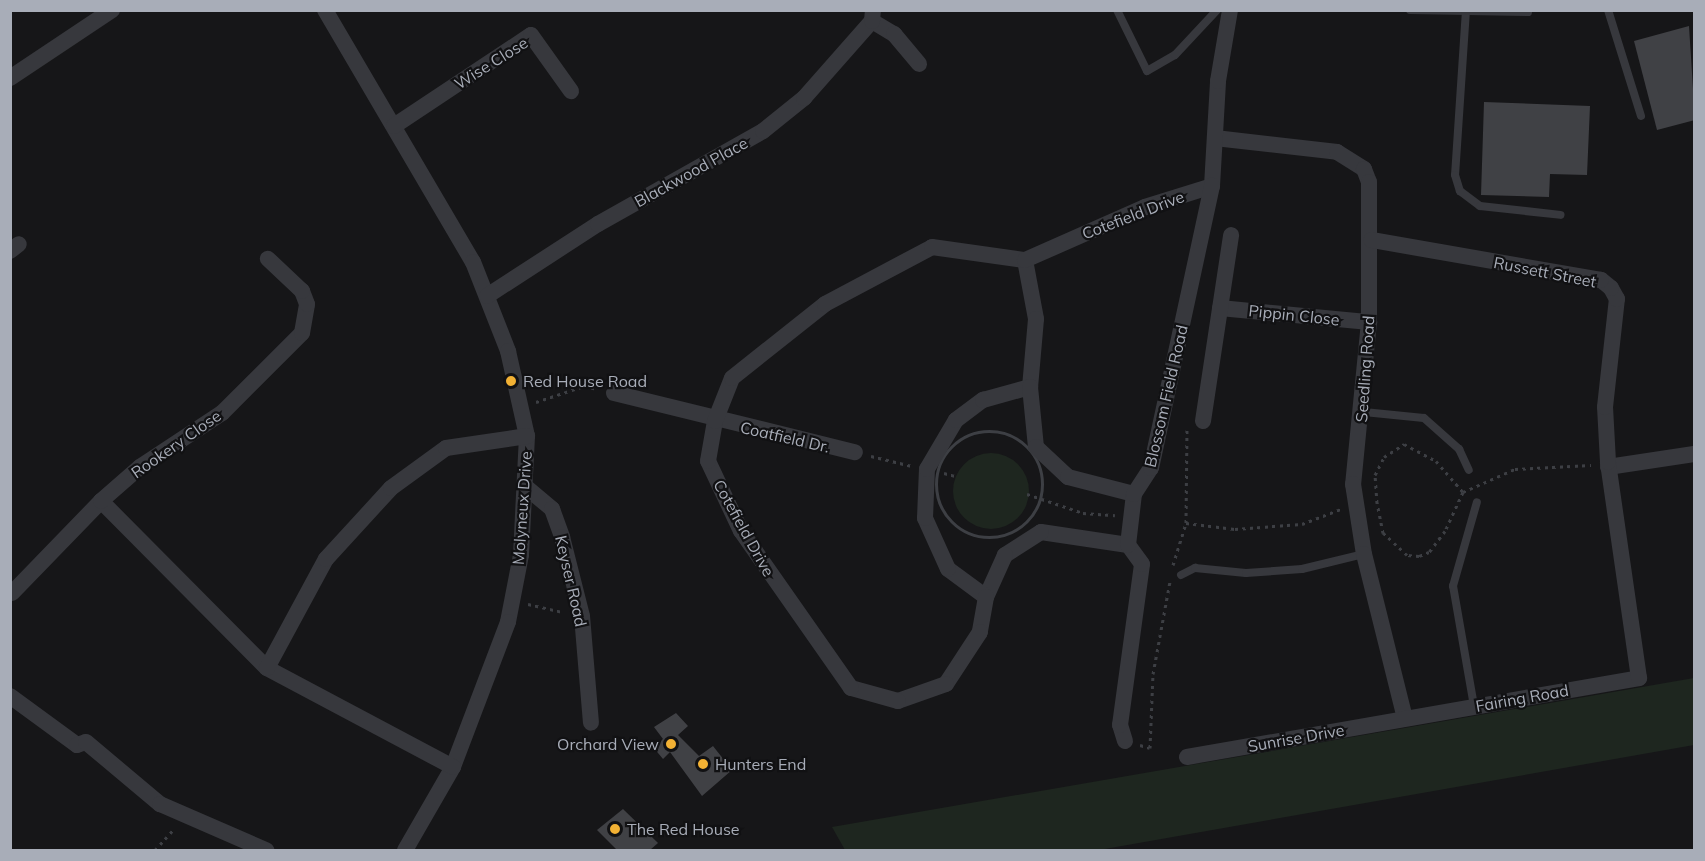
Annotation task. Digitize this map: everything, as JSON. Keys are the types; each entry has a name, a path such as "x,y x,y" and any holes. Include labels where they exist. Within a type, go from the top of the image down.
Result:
{"street":[{"path":"10,78 112,10"},
{"name":"Molyneux Drive","path":"325,10 394,126 487,296 523,406 527,436 527,488 512,600 482,700 453,767 405,850"},
{"path":"1212,186 1215,138 1230,10"},
{"name":"Blackwood Place","path":"487,296 598,224 763,132 804,98 873,16 894,34 919,64"},
{"name":"Wise Close","path":"394,126 531,35 571,91"},
{"name":"Seedling Road","path":"1215,138 1323,149 1351,159 1369,182 1371,240 1364,412 1353,462 1364,554 1405,718"},
{"name":"Cotefield Drive","path":"1128,545 1041,532 1005,555 986,597 980,632 946,684 898,701 851,688 741,531 708,461 715,421 732,378 825,304 932,247 1025,260 1145,207 1212,186"},
{"name":"Blossom Field Road","path":"1128,545 1134,494 1151,468 1212,186"},
{"path":"1203,421 1231,235"},
{"name":"Russett Street","path":"1371,240 1601,280 1611,288 1617,299 1605,407 1608,464 1639,678"},
{"name":"Rookery Close","path":"12,593 101,501 140,467 222,413 302,333 307,304 302,291 268,259"},
{"path":"1025,260 1036,319 1030,387 1036,447 1068,477 1134,494"},
{"name":"Pippin Close","path":"1220,308 1369,322"},
{"path":"986,597 948,569 925,518 931,470 956,420 983,400 1030,387"},
{"name":"Coatfield Dr.","path":"614,393 715,421 855,452"},
{"path":"267,668 326,559 391,488 446,448 527,436"},
{"path":"1608,464 1695,454"},
{"name":"Keyser Road","path":"527,488 552,509 582,616 591,723"},
{"path":"101,501 267,668 313,697 453,767"},
{"path":"1125,741 1120,725 1142,564 1128,545"},
{"name":"Fairing Road","path":"1405,718 1639,678"},
{"path":"10,696 77,745 86,742 141,792 186,815 266,850"},
{"name":"Sunrise Drive","path":"1187,757 1405,718"}],"lane":[{"path":"1117,10 1147,71 1175,55 1217,10"},
{"path":"1410,10 1528,12"},
{"path":"1608,10 1641,116"},
{"path":"1466,12 1455,175 1460,192 1480,206 1561,216"},
{"path":"1364,412 1424,418 1459,449 1469,470"},
{"path":"1474,706 1453,586 1477,502"},
{"path":"1181,575 1195,568 1246,573 1302,569 1364,554"}],"path":[{"path":"523,406 584,386 614,393"},
{"path":"1125,741 1149,748 1154,674 1186,523 1188,419 1203,421"},
{"path":"1004,432 1036,459 1041,497 1018,530 987,539 972,536 944,514 931,470 968,435 1004,432"},
{"path":"1463,492 1415,445 1393,448 1375,475 1383,533 1407,555 1429,552 1463,492 1515,469 1608,464"},
{"path":"855,452 955,476"},
{"path":"1027,494 1083,513 1131,517"},
{"path":"1186,523 1235,529 1302,524 1323,513 1357,507"},
{"path":"512,600 582,616"},
{"path":"155,850 186,815"}],"shaded area":[{"path":"991,453 1006,456 1018,464 1026,476 1029,491 1026,506 1018,518 1006,526 991,529 976,526 964,518 956,506 953,491 956,476 964,464 976,456"},
{"path":"1694,678 1694,745 1099,850 845,850 832,827"}],"building":[{"path":"1689,26 1695,120 1657,130 1634,41"},
{"path":"1484,102 1590,106 1587,175 1550,174 1549,197 1481,195"},
{"name":"Hunters End","path":"676,713 688,726 678,735 699,756 713,746 732,770 702,796 670,752 663,759 653,747 663,739 654,727"},
{"name":"The Red House","path":"623,809 658,843 650,850 617,850 597,830"}],"place":[{"name":"Red House Road","path":"511,381"},
{"name":"Orchard View","path":"671,744"},
{"name":"Hunters End","path":"703,764"},
{"name":"The Red House","path":"615,829"}]}
